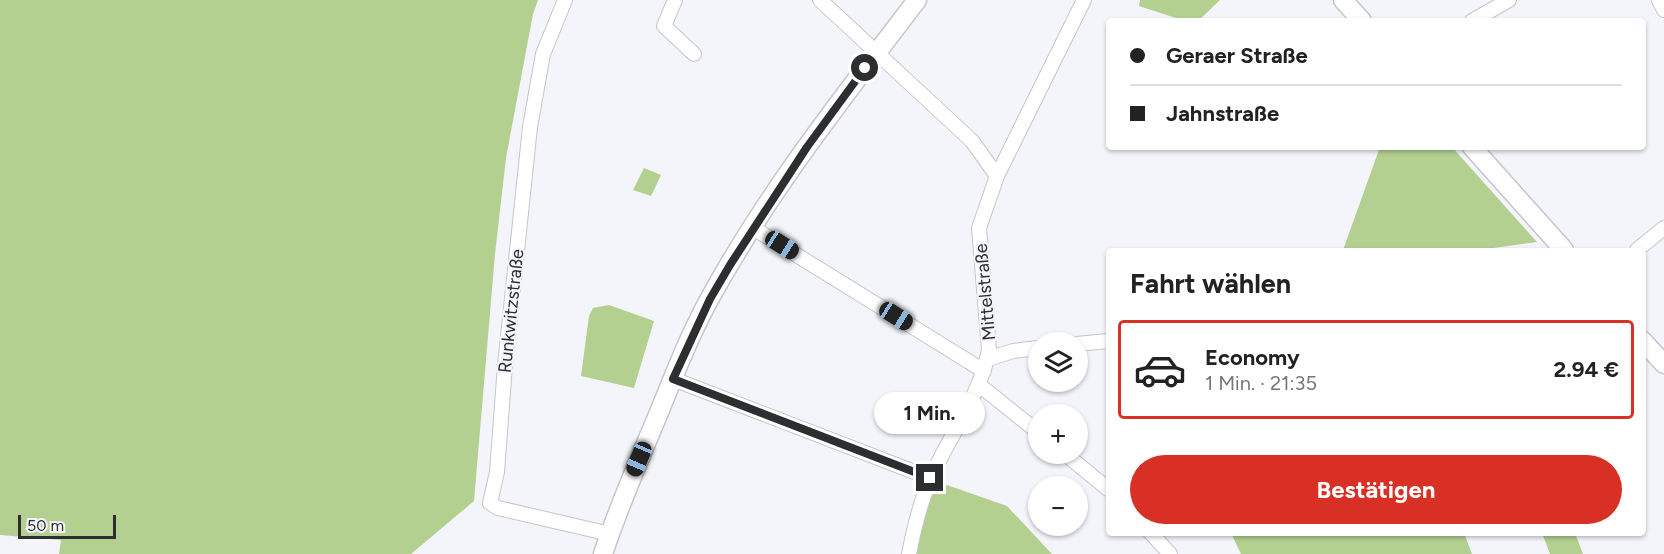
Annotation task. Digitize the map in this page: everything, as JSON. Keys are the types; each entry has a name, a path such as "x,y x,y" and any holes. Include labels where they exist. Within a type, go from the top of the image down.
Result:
{"main road":[{"path":"605,554 609,534 673,379 710,299 753,228 807,147 917,0"},
{"path":"1343,0 1359,18"},
{"path":"1475,150 1562,248"},
{"path":"1646,344 1664,363"}],"street":[{"name":"Runkwitzstraße","path":"565,0 543,54 530,127 505,365 497,472 490,503 498,508 609,534"},
{"path":"675,0 664,26 694,54"},
{"path":"820,0 972,141 997,176"},
{"name":"Mittelstraße","path":"909,554 914,526 930,478 983,371 989,350 979,228 997,176 1084,0"},
{"path":"1477,18 1509,0"},
{"path":"1659,0 1664,10"},
{"path":"753,228 983,371 1028,421"},
{"path":"1639,248 1664,228"},
{"path":"1088,343 1106,341"},
{"path":"983,371 1013,351 1028,349"},
{"path":"673,379 930,478"},
{"path":"1077,464 1106,487"},
{"path":"1154,536 1170,554"}],"green space":[{"path":"0,0 538,0 533,14 506,158 495,254 474,501 411,554 59,554 61,540 0,535"},
{"path":"1140,0 1220,0 1201,18 1176,18 1139,6"},
{"path":"1379,150 1455,150 1537,242 1494,248 1344,248"},
{"path":"644,168 661,175 651,196 633,190"},
{"path":"609,305 654,321 634,388 581,376 589,316 593,308"},
{"path":"947,485 1007,506 1028,528 1028,536 1035,536 1052,554 917,554 922,519 932,490"},
{"path":"1232,536 1465,536 1472,554 1241,554"},
{"path":"1543,536 1576,536 1583,554 1550,554"}],"route":[{"path":"865,68 807,147 730,265 710,299 673,379 930,478"}]}
